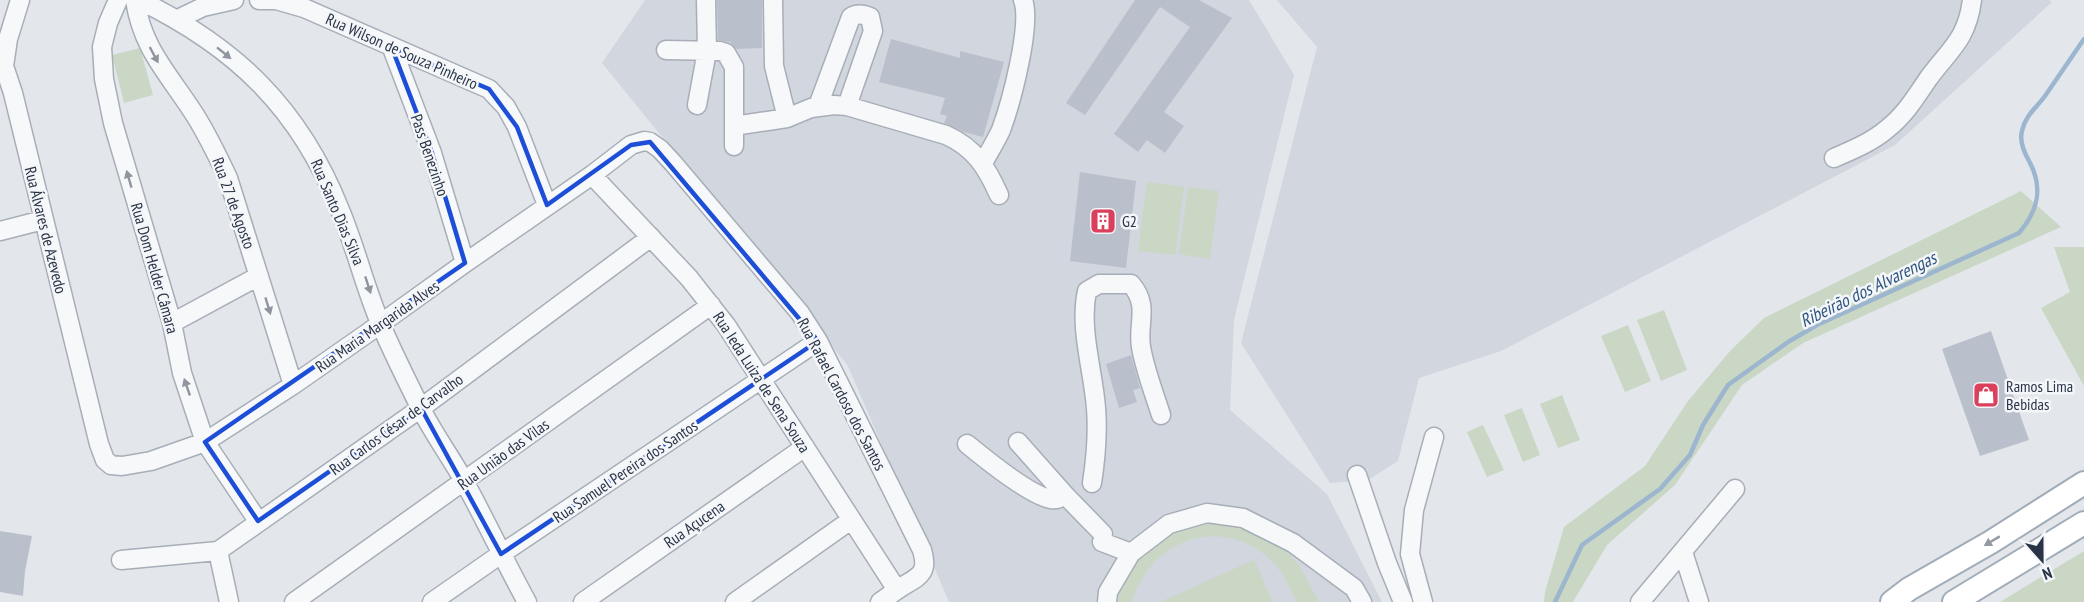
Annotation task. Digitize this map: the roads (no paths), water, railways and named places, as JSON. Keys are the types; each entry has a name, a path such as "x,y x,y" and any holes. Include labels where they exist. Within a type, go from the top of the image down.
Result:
{"main road":[{"path":"1905,598 2084,483"},
{"path":"1954,602 2084,524"}],"street":[{"name":"Rua Álvares de Azevedo","path":"20,0 2,67 44,220 99,444 105,460"},
{"name":"Rua Dom Helder Câmara","path":"118,0 108,23 102,47 104,79 113,123 172,323 182,373 205,442 258,522"},
{"name":"Rua Santo Dias Silva","path":"137,0 178,19 218,47 258,81 286,113 308,144 340,210 381,324 421,408 464,482 527,602"},
{"name":"Rua 27 de Agosto","path":"137,0 137,18 155,60 192,110 228,178 293,385"},
{"path":"178,19 202,7 234,0"},
{"name":"Rua Wilson de Souza Pinheiro","path":"259,0 276,0 304,8 489,89 506,107 517,127 547,205"},
{"path":"697,105 707,51 706,0"},
{"path":"773,0 774,66 787,118"},
{"path":"983,163 1001,130 1011,94 1025,24 1026,8 1023,0"},
{"path":"1834,158 1885,131 1910,106 1965,32 1972,0"},
{"path":"818,106 851,17 855,14 864,14 870,17 873,31 847,106"},
{"name":"Pass Benezinho","path":"392,48 432,153 465,263"},
{"path":"666,50 726,53 734,67 734,146"},
{"path":"734,126 787,118 818,106 847,106 946,135 960,142 983,163 999,195"},
{"name":"Rua Rafael Cardoso dos Santos","path":"631,145 644,141 660,149 800,313 818,341 922,550 926,563 923,572 897,590"},
{"name":"Rua Maria Margarida Alves","path":"105,460 111,465 135,465 205,442 381,324 631,145"},
{"name":"Rua Ieda Luiza de Sena Souza","path":"592,175 711,305 762,379 897,590"},
{"path":"0,231 44,220"},
{"name":"Rua Carlos César de Carvalho","path":"218,551 421,408 651,237"},
{"path":"172,323 259,276"},
{"path":"1092,483 1097,449 1096,407 1083,309 1087,291 1099,284 1131,284 1138,292 1143,316 1139,335 1141,349 1161,416"},
{"name":"Rua União das Vilas","path":"294,602 711,305"},
{"name":"Rua Samuel Pereira dos Santos","path":"432,602 818,341"},
{"path":"1423,602 1410,554 1414,510 1434,437"},
{"path":"1018,442 1103,538 1131,553"},
{"path":"967,444 990,463 1042,495 1055,500 1065,495"},
{"name":"Rua Açucena","path":"583,602 805,447"},
{"path":"1357,475 1403,602"},
{"path":"1640,602 1735,489"},
{"path":"1107,602 1108,592 1131,553 1169,524 1207,513 1243,518 1293,543 1354,588 1362,602"},
{"path":"735,602 851,520"},
{"path":"121,560 218,551 229,602"},
{"path":"1683,552 1699,602"},
{"path":"880,602 897,590"}],"waterway":[{"name":"Ribeirão dos Alvarengas","path":"1555,602 1582,545 1660,489 1690,455 1703,425 1728,385 1788,342 1817,325 2019,233 2031,216 2037,199 2034,171 2022,143 2023,126 2084,39"}],"place":[{"name":"G2","path":"1103,221"},
{"name":"Ramos Lima Bebidas","path":"1986,395"}]}
